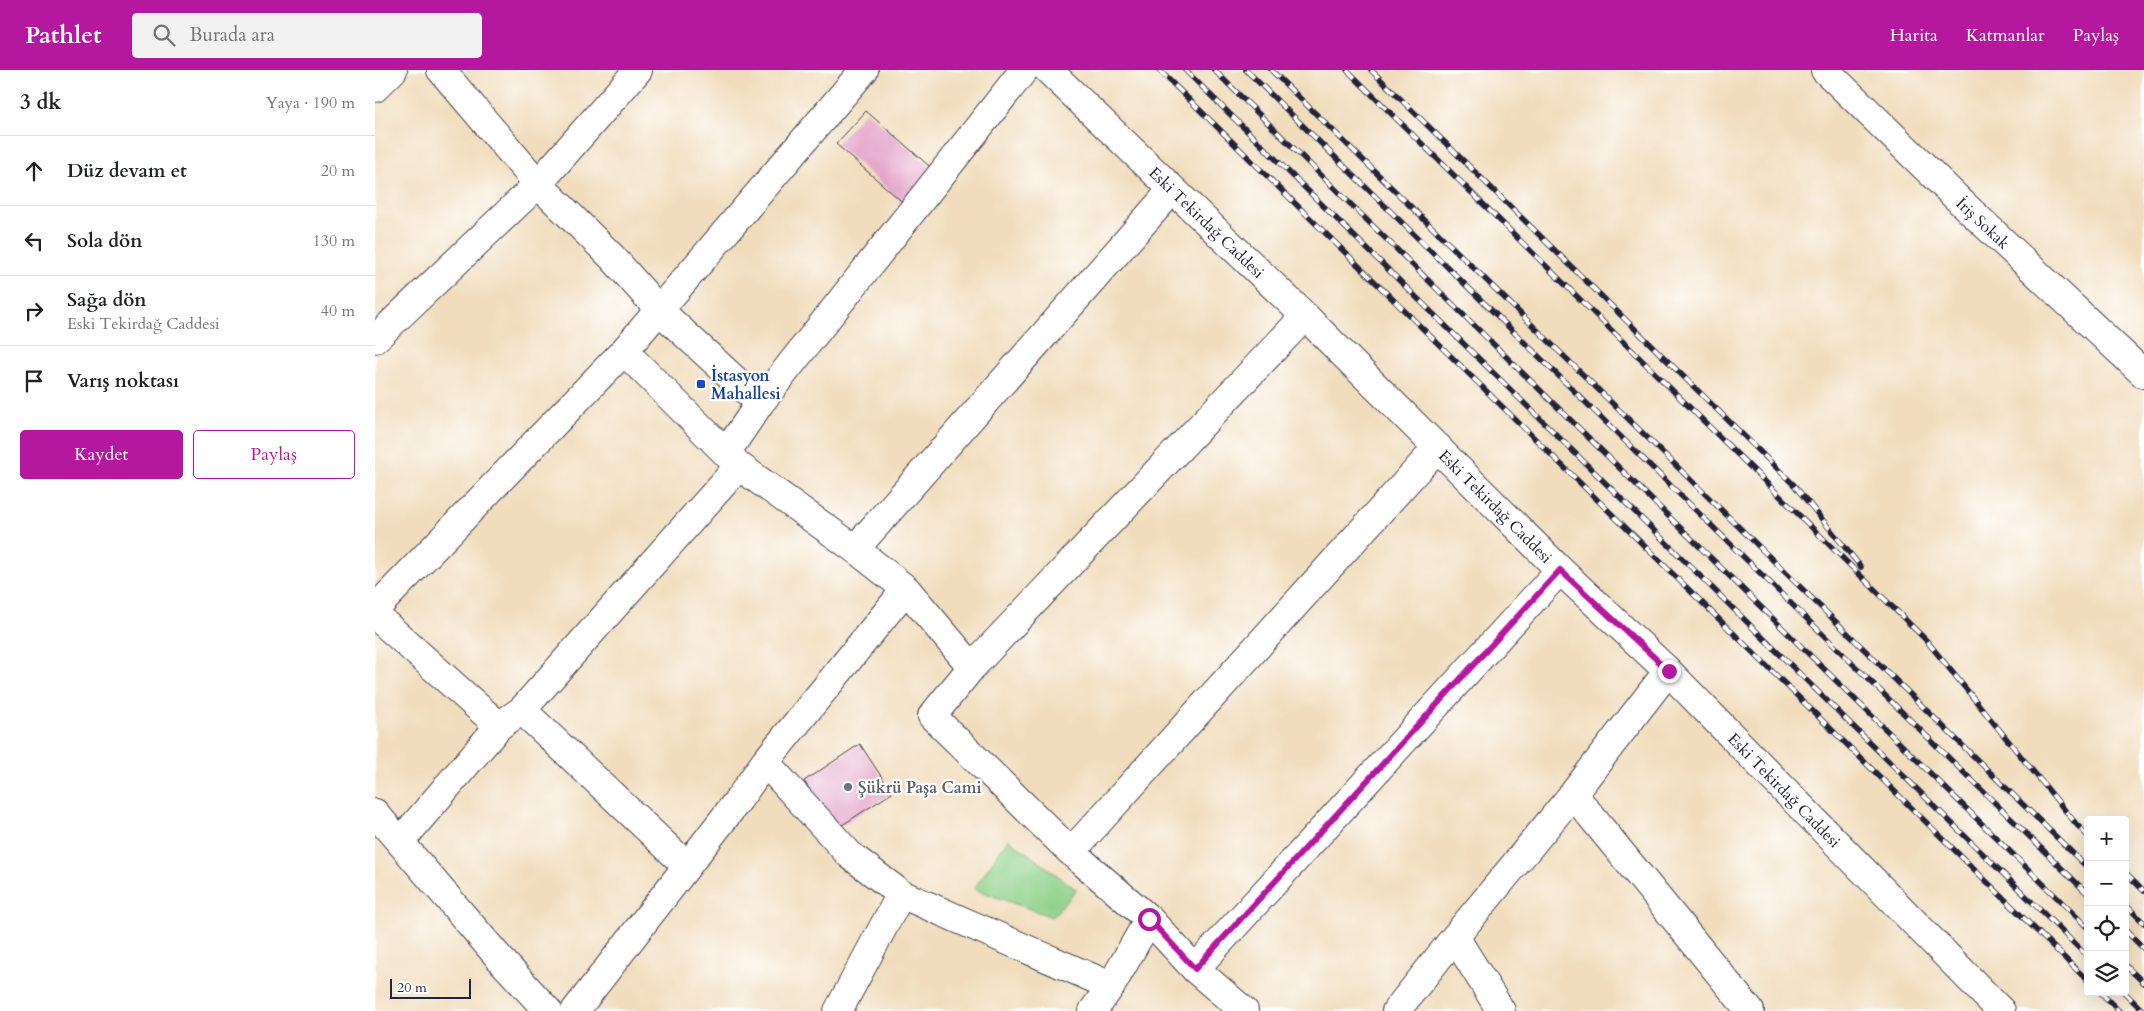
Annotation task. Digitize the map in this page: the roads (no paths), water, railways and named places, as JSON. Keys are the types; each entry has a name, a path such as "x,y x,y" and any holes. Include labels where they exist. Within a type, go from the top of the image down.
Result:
{"street":[{"path":"375,88 393,70"},
{"path":"441,70 538,184 612,257 660,311 760,403"},
{"path":"375,339 538,184 638,70"},
{"path":"375,609 625,351 863,70"},
{"path":"400,842 499,726 522,710 732,460 760,403 1024,70"},
{"name":"Eski Tekirdağ Caddesi","path":"1048,70 1305,316 1560,570 1669,671 2001,1011"},
{"name":"İriş Sokak","path":"1825,70 1963,204 2144,374"},
{"path":"855,549 1172,190"},
{"path":"1244,1011 1195,969 1149,919 1071,852 932,716 971,667 1305,316"},
{"path":"625,351 732,460 907,589 971,667"},
{"path":"1071,852 1438,447"},
{"path":"1195,969 1560,570"},
{"path":"575,1011 739,799 765,762 907,589"},
{"path":"375,615 499,726"},
{"path":"1396,1011 1573,794 1669,671"},
{"path":"522,710 687,866"},
{"path":"765,762 850,854 901,894 1111,986"},
{"path":"1573,794 1750,1011"},
{"path":"375,813 501,960 548,1011"},
{"path":"838,1011 901,894"},
{"path":"1093,1011 1111,986 1149,919"},
{"path":"1455,937 1501,1011"}],"railway":[{"path":"1159,70 2084,977"},
{"path":"1185,70 2084,953"},
{"path":"1214,70 2084,924"},
{"path":"1246,70 2084,890"},
{"path":"1271,70 2084,864"},
{"path":"1347,70 1926,640 2084,832"},
{"path":"1371,70 1794,485 1861,567"},
{"path":"2129,876 2144,891"},
{"path":"2127,906 2144,923"},
{"path":"2129,934 2144,949"},
{"path":"2129,969 2144,983"},
{"path":"2104,996 2119,1011"},
{"path":"2128,996 2143,1011"}],"place":[{"name":"İstasyon Mahallesi","path":"701,384"},
{"name":"Şükrü Paşa Cami","path":"848,787"}]}
